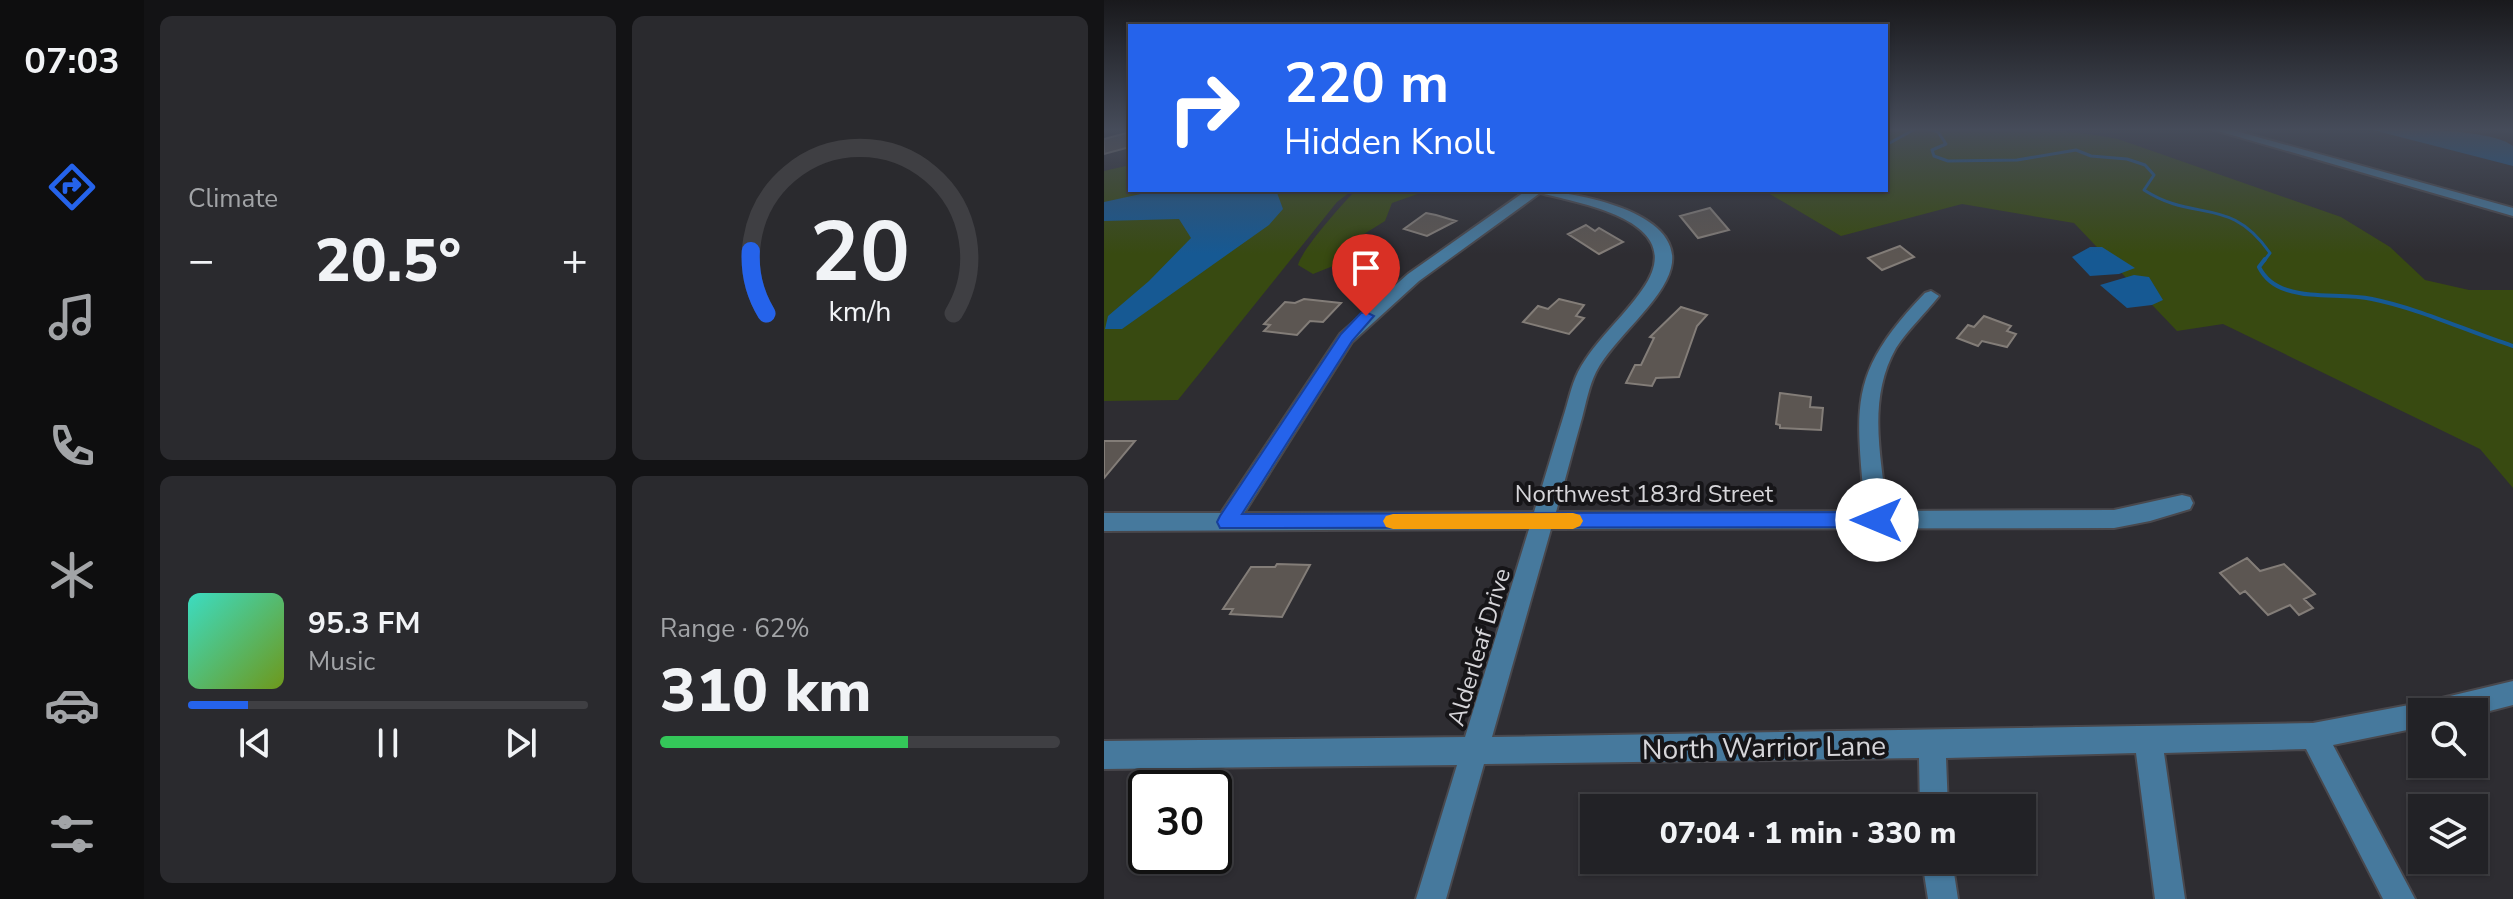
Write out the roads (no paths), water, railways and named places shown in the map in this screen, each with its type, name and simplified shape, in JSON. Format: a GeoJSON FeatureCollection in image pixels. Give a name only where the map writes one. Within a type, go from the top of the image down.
{"type":"FeatureCollection","features":[{"type":"Feature","properties":{"kind":"street"},"geometry":{"type":"LineString","coordinates":[[2367,171],[2513,212]]}},
{"type":"Feature","properties":{"kind":"street"},"geometry":{"type":"LineString","coordinates":[[1227,522],[1346,338],[1366,316],[1394,291],[1533,192]]}},
{"type":"Feature","properties":{"kind":"street","name":"Alderleaf Drive"},"geometry":{"type":"LineString","coordinates":[[1431,899],[1585,376],[1599,349],[1650,292],[1664,265],[1660,240],[1648,226],[1633,216],[1551,192]]}},
{"type":"Feature","properties":{"kind":"street"},"geometry":{"type":"LineString","coordinates":[[1877,520],[1869,421],[1873,380],[1885,351],[1931,296]]}},
{"type":"Feature","properties":{"kind":"street","name":"Northwest 183rd Street"},"geometry":{"type":"LineString","coordinates":[[1104,522],[2114,519],[2150,513],[2182,503]]}},
{"type":"Feature","properties":{"kind":"street"},"geometry":{"type":"LineString","coordinates":[[2488,699],[2513,693]]}},
{"type":"Feature","properties":{"kind":"street","name":"North Warrior Lane"},"geometry":{"type":"LineString","coordinates":[[1104,755],[1475,752],[2313,736],[2408,717]]}},
{"type":"Feature","properties":{"kind":"street"},"geometry":{"type":"LineString","coordinates":[[2313,736],[2400,899]]}},
{"type":"Feature","properties":{"kind":"street"},"geometry":{"type":"LineString","coordinates":[[2148,739],[2170,899]]}},
{"type":"Feature","properties":{"kind":"street"},"geometry":{"type":"LineString","coordinates":[[1932,744],[1934,794]]}},
{"type":"Feature","properties":{"kind":"street"},"geometry":{"type":"LineString","coordinates":[[1939,874],[1943,899]]}},
{"type":"Feature","properties":{"kind":"water"},"geometry":{"type":"Polygon","coordinates":[[[1150,192],[1277,192],[1283,209],[1269,225],[1122,329],[1105,329],[1108,316],[1149,281],[1191,238],[1179,219],[1104,221],[1104,202],[1150,192]]]}},
{"type":"Feature","properties":{"kind":"water"},"geometry":{"type":"Polygon","coordinates":[[[2090,247],[2102,247],[2135,268],[2119,274],[2090,276],[2072,257],[2090,247]]]}},
{"type":"Feature","properties":{"kind":"water"},"geometry":{"type":"Polygon","coordinates":[[[2134,275],[2149,277],[2163,300],[2152,305],[2127,308],[2100,285],[2134,275]]]}},
{"type":"Feature","properties":{"kind":"waterway"},"geometry":{"type":"LineString","coordinates":[[2150,171],[2154,175],[2144,190],[2162,200],[2226,216],[2241,223],[2270,253],[2264,261]]}},
{"type":"Feature","properties":{"kind":"waterway"},"geometry":{"type":"LineString","coordinates":[[2265,259],[2259,267],[2261,271],[2270,282],[2282,288],[2298,293],[2361,297],[2390,303],[2513,346]]}}]}
